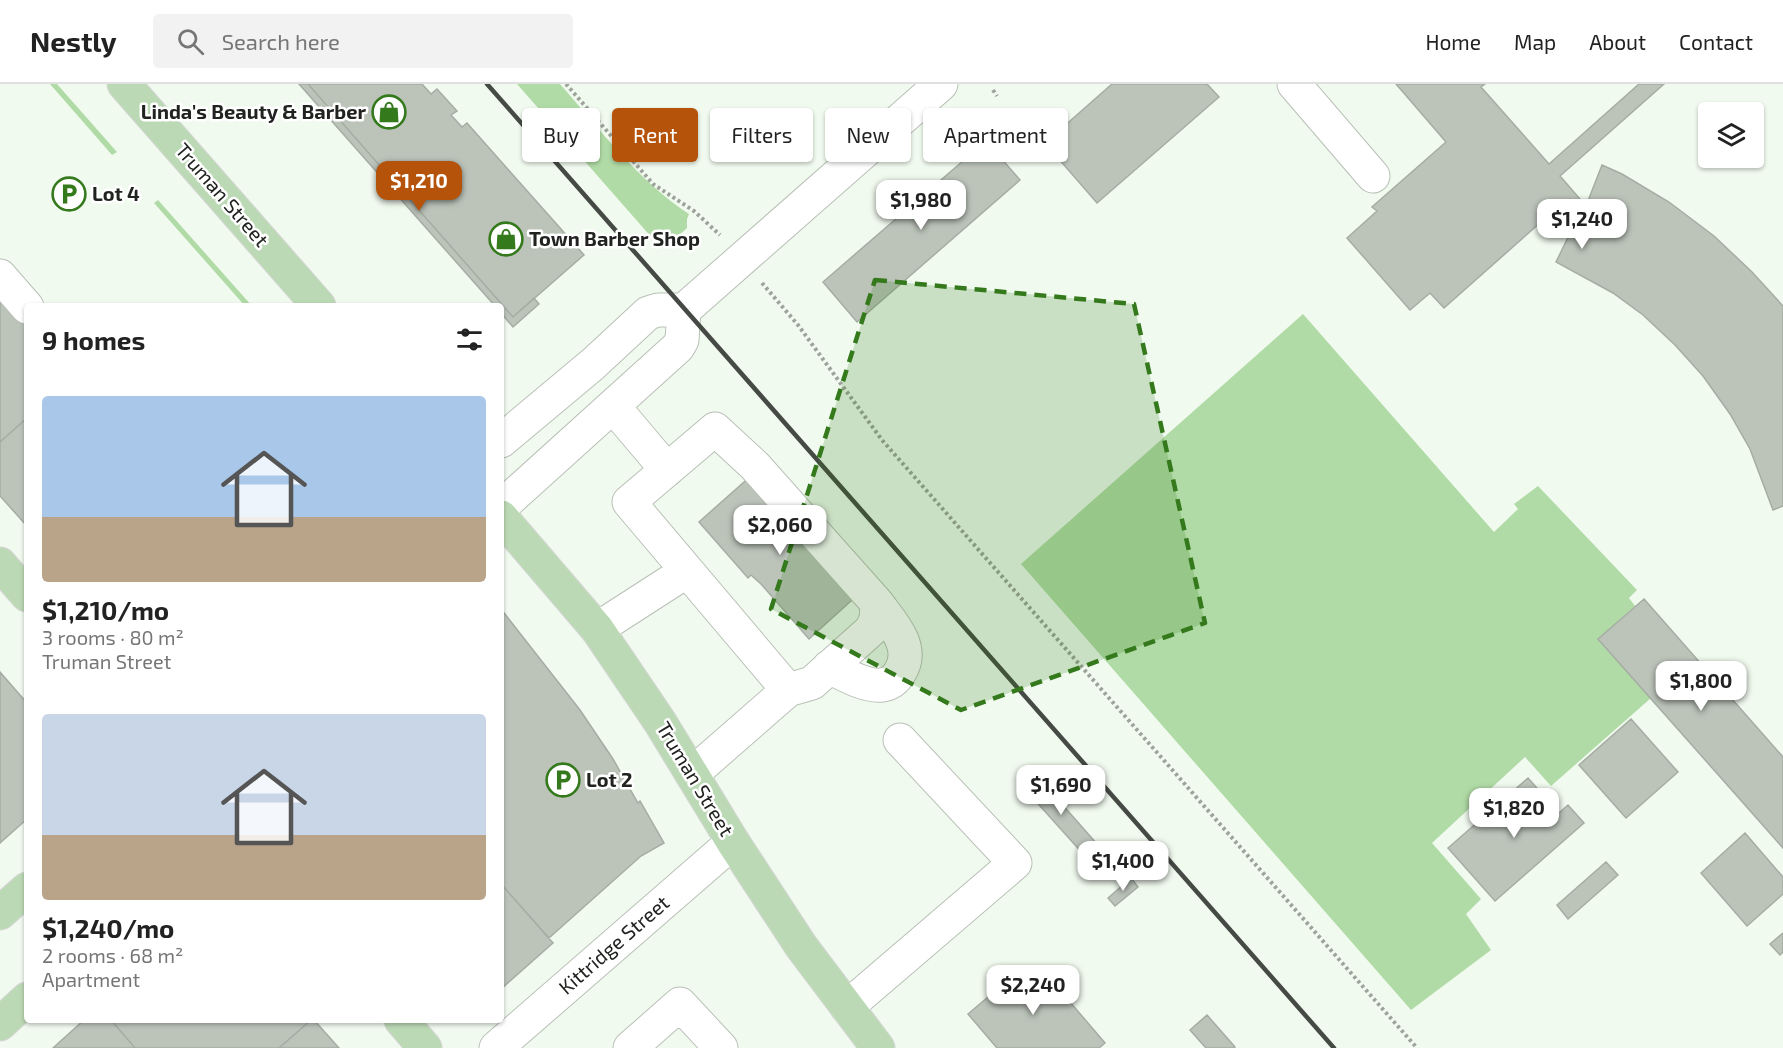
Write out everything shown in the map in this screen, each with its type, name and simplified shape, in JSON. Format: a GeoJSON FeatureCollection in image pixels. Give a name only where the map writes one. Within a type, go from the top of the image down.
{"type":"FeatureCollection","features":[{"type":"Feature","properties":{"kind":"main road","name":"Truman Street"},"geometry":{"type":"LineString","coordinates":[[124,84],[316,303]]}},
{"type":"Feature","properties":{"kind":"main road","name":"Truman Street"},"geometry":{"type":"LineString","coordinates":[[504,520],[597,629],[660,722],[733,842],[801,946],[878,1048]]}},
{"type":"Feature","properties":{"kind":"main road"},"geometry":{"type":"LineString","coordinates":[[0,564],[24,592]]}},
{"type":"Feature","properties":{"kind":"main road"},"geometry":{"type":"LineString","coordinates":[[0,914],[24,892]]}},
{"type":"Feature","properties":{"kind":"main road"},"geometry":{"type":"LineString","coordinates":[[0,1024],[24,1002]]}},
{"type":"Feature","properties":{"kind":"main road"},"geometry":{"type":"LineString","coordinates":[[404,1023],[425,1048]]}},
{"type":"Feature","properties":{"kind":"street"},"geometry":{"type":"LineString","coordinates":[[1294,84],[1373,176]]}},
{"type":"Feature","properties":{"kind":"street"},"geometry":{"type":"LineString","coordinates":[[504,438],[593,364],[648,313],[658,310],[684,310],[931,87]]}},
{"type":"Feature","properties":{"kind":"street"},"geometry":{"type":"LineString","coordinates":[[0,276],[24,304]]}},
{"type":"Feature","properties":{"kind":"street"},"geometry":{"type":"LineString","coordinates":[[504,504],[678,346],[682,340],[684,310]]}},
{"type":"Feature","properties":{"kind":"street"},"geometry":{"type":"LineString","coordinates":[[613,406],[667,470]]}},
{"type":"Feature","properties":{"kind":"street"},"geometry":{"type":"LineString","coordinates":[[788,690],[629,502],[715,429],[755,466],[877,603],[902,639],[906,656],[902,671],[894,681],[881,685],[866,683],[830,667]]}},
{"type":"Feature","properties":{"kind":"street"},"geometry":{"type":"LineString","coordinates":[[597,629],[687,571]]}},
{"type":"Feature","properties":{"kind":"street"},"geometry":{"type":"LineString","coordinates":[[692,774],[788,690],[812,683],[871,630],[876,620],[877,603]]}},
{"type":"Feature","properties":{"kind":"street"},"geometry":{"type":"LineString","coordinates":[[847,1006],[1015,863],[900,740]]}},
{"type":"Feature","properties":{"kind":"street","name":"Kittridge Street"},"geometry":{"type":"LineString","coordinates":[[496,1048],[733,842]]}},
{"type":"Feature","properties":{"kind":"street"},"geometry":{"type":"LineString","coordinates":[[630,1048],[680,1004],[721,1048]]}},
{"type":"Feature","properties":{"kind":"path"},"geometry":{"type":"LineString","coordinates":[[566,84],[653,184],[708,223]]}},
{"type":"Feature","properties":{"kind":"path"},"geometry":{"type":"LineString","coordinates":[[993,90],[997,96]]}},
{"type":"Feature","properties":{"kind":"path"},"geometry":{"type":"LineString","coordinates":[[771,294],[798,325],[882,440],[1417,1048]]}},
{"type":"Feature","properties":{"kind":"highlighted area"},"geometry":{"type":"Polygon","coordinates":[[[875,280],[1134,304],[1205,623],[961,710],[771,609],[875,280]]]}},
{"type":"Feature","properties":{"kind":"green space"},"geometry":{"type":"Polygon","coordinates":[[[50,84],[57,84],[117,152],[112,155],[50,84]]]}},
{"type":"Feature","properties":{"kind":"green space"},"geometry":{"type":"Polygon","coordinates":[[[517,84],[560,84],[581,108],[538,108],[517,84]]]}},
{"type":"Feature","properties":{"kind":"green space"},"geometry":{"type":"Polygon","coordinates":[[[600,130],[612,144],[612,162],[629,162],[670,201],[689,214],[687,228],[675,239],[667,237],[660,247],[585,162],[600,162],[600,130]]]}},
{"type":"Feature","properties":{"kind":"green space"},"geometry":{"type":"Polygon","coordinates":[[[158,200],[249,303],[242,303],[154,203],[158,200]]]}},
{"type":"Feature","properties":{"kind":"green space"},"geometry":{"type":"Polygon","coordinates":[[[1303,314],[1494,532],[1518,509],[1514,504],[1538,486],[1637,590],[1629,598],[1635,606],[1598,639],[1651,698],[1551,786],[1525,757],[1432,843],[1481,899],[1466,914],[1491,950],[1411,1010],[1021,564],[1303,314]]]}},
{"type":"Feature","properties":{"kind":"building"},"geometry":{"type":"Polygon","coordinates":[[[299,84],[308,84],[501,303],[492,303],[299,84]]]}},
{"type":"Feature","properties":{"kind":"building"},"geometry":{"type":"Polygon","coordinates":[[[308,84],[422,84],[431,94],[437,89],[457,111],[451,115],[462,127],[467,123],[584,255],[513,317],[504,307],[504,303],[501,303],[308,84]]]}},
{"type":"Feature","properties":{"kind":"building"},"geometry":{"type":"Polygon","coordinates":[[[1112,84],[1207,84],[1219,97],[1097,203],[1061,162],[1068,162],[1068,123],[1112,84]]]}},
{"type":"Feature","properties":{"kind":"building"},"geometry":{"type":"Polygon","coordinates":[[[1396,84],[1485,84],[1481,87],[1549,164],[1639,84],[1664,84],[1560,176],[1586,206],[1602,165],[1622,174],[1669,202],[1714,236],[1783,306],[1783,506],[1773,510],[1750,449],[1730,414],[1703,376],[1675,345],[1643,315],[1613,293],[1556,262],[1574,225],[1558,207],[1444,308],[1430,293],[1410,310],[1347,238],[1377,211],[1372,207],[1446,142],[1396,84]]]}},
{"type":"Feature","properties":{"kind":"building"},"geometry":{"type":"Polygon","coordinates":[[[962,162],[1004,162],[1020,180],[857,322],[823,282],[962,162]]]}},
{"type":"Feature","properties":{"kind":"building"},"geometry":{"type":"Polygon","coordinates":[[[0,294],[24,321],[24,421],[0,442],[0,294]]]}},
{"type":"Feature","properties":{"kind":"building"},"geometry":{"type":"Polygon","coordinates":[[[534,298],[539,304],[513,327],[504,316],[504,307],[513,317],[534,298]]]}},
{"type":"Feature","properties":{"kind":"building"},"geometry":{"type":"Polygon","coordinates":[[[24,421],[24,523],[0,496],[0,442],[24,421]]]}},
{"type":"Feature","properties":{"kind":"building"},"geometry":{"type":"Polygon","coordinates":[[[753,474],[862,591],[809,639],[761,584],[751,575],[748,578],[699,522],[753,474]]]}},
{"type":"Feature","properties":{"kind":"building"},"geometry":{"type":"Polygon","coordinates":[[[1644,599],[1783,757],[1783,848],[1598,639],[1644,599]]]}},
{"type":"Feature","properties":{"kind":"building","name":"Lot 2"},"geometry":{"type":"Polygon","coordinates":[[[504,613],[580,710],[613,759],[638,803],[640,801],[664,843],[641,856],[549,938],[504,887],[504,613]]]}},
{"type":"Feature","properties":{"kind":"building"},"geometry":{"type":"Polygon","coordinates":[[[0,672],[24,700],[24,822],[0,843],[0,672]]]}},
{"type":"Feature","properties":{"kind":"building"},"geometry":{"type":"Polygon","coordinates":[[[1631,719],[1678,772],[1626,818],[1579,765],[1631,719]]]}},
{"type":"Feature","properties":{"kind":"building"},"geometry":{"type":"Polygon","coordinates":[[[1038,777],[1097,844],[1084,855],[1024,788],[1038,777]]]}},
{"type":"Feature","properties":{"kind":"building"},"geometry":{"type":"Polygon","coordinates":[[[1528,778],[1559,813],[1568,805],[1584,823],[1495,901],[1448,848],[1528,778]]]}},
{"type":"Feature","properties":{"kind":"building"},"geometry":{"type":"Polygon","coordinates":[[[1745,833],[1783,877],[1783,894],[1747,926],[1701,873],[1745,833]]]}},
{"type":"Feature","properties":{"kind":"building"},"geometry":{"type":"Polygon","coordinates":[[[1606,862],[1618,875],[1568,919],[1557,905],[1606,862]]]}},
{"type":"Feature","properties":{"kind":"building"},"geometry":{"type":"Polygon","coordinates":[[[1131,878],[1138,887],[1115,906],[1108,898],[1131,878]]]}},
{"type":"Feature","properties":{"kind":"building"},"geometry":{"type":"Polygon","coordinates":[[[504,887],[553,943],[504,986],[504,887]]]}},
{"type":"Feature","properties":{"kind":"building"},"geometry":{"type":"Polygon","coordinates":[[[1783,933],[1783,952],[1780,955],[1770,944],[1783,933]]]}},
{"type":"Feature","properties":{"kind":"building"},"geometry":{"type":"Polygon","coordinates":[[[1022,968],[1031,978],[1041,968],[1105,1043],[1099,1048],[997,1048],[968,1014],[1022,968]]]}},
{"type":"Feature","properties":{"kind":"building"},"geometry":{"type":"Polygon","coordinates":[[[1207,1015],[1234,1048],[1206,1048],[1190,1030],[1207,1015]]]}},
{"type":"Feature","properties":{"kind":"building"},"geometry":{"type":"Polygon","coordinates":[[[81,1023],[114,1023],[135,1048],[53,1048],[81,1023]]]}},
{"type":"Feature","properties":{"kind":"building"},"geometry":{"type":"Polygon","coordinates":[[[114,1023],[308,1023],[279,1048],[135,1048],[114,1023]]]}},
{"type":"Feature","properties":{"kind":"building"},"geometry":{"type":"Polygon","coordinates":[[[308,1023],[317,1023],[339,1048],[279,1048],[308,1023]]]}},
{"type":"Feature","properties":{"kind":"railway"},"geometry":{"type":"LineString","coordinates":[[487,84],[1334,1048]]}},
{"type":"Feature","properties":{"kind":"place","name":"Linda's Beauty & Barber"},"geometry":{"type":"Point","coordinates":[389,112]}},
{"type":"Feature","properties":{"kind":"place","name":"Lot 4"},"geometry":{"type":"Point","coordinates":[69,194]}},
{"type":"Feature","properties":{"kind":"place","name":"Town Barber Shop"},"geometry":{"type":"Point","coordinates":[506,239]}},
{"type":"Feature","properties":{"kind":"place","name":"Lot 2"},"geometry":{"type":"Point","coordinates":[563,780]}}]}
